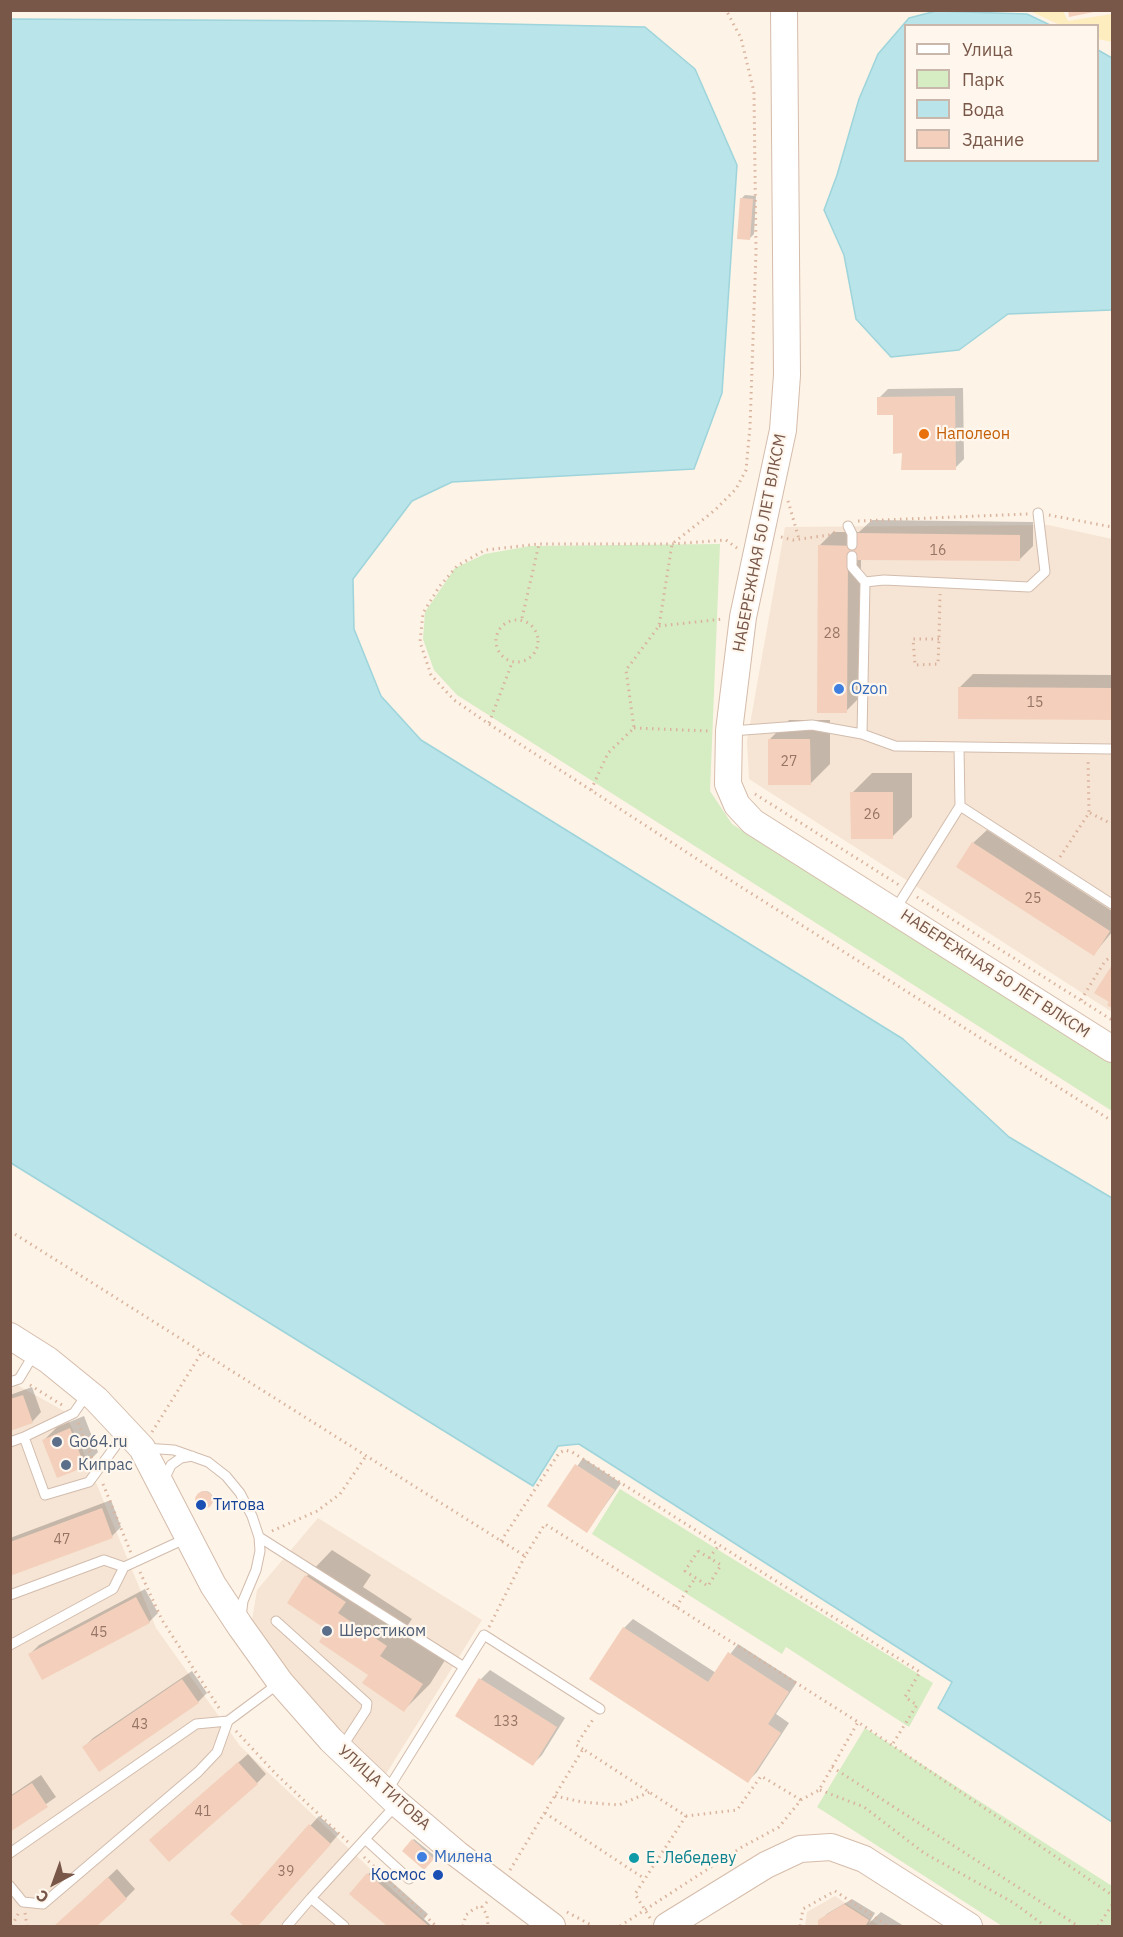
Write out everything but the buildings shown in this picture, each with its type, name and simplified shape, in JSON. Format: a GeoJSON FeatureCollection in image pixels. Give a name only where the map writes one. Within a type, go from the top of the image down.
{"type":"FeatureCollection","features":[{"type":"Feature","properties":{"kind":"street","name":"НАБЕРЕЖНАЯ 50 ЛЕТ ВЛКСМ"},"geometry":{"type":"LineString","coordinates":[[784,10],[787,375],[783,430],[743,617],[729,731],[728,784],[737,806],[753,822],[1113,1049]]}},
{"type":"Feature","properties":{"kind":"street","name":"УЛИЦА ТИТОВА"},"geometry":{"type":"LineString","coordinates":[[10,1336],[36,1352],[81,1402],[134,1440],[163,1488],[213,1585],[240,1626],[280,1682],[340,1749],[392,1798],[546,1925]]}},
{"type":"Feature","properties":{"kind":"street"},"geometry":{"type":"LineString","coordinates":[[667,1926],[766,1864],[800,1849],[831,1847],[864,1859],[969,1926]]}},
{"type":"Feature","properties":{"kind":"lane"},"geometry":{"type":"LineString","coordinates":[[865,582],[884,580],[1029,587],[1045,572],[1038,513]]}},
{"type":"Feature","properties":{"kind":"lane"},"geometry":{"type":"LineString","coordinates":[[849,526],[852,545]]}},
{"type":"Feature","properties":{"kind":"lane"},"geometry":{"type":"LineString","coordinates":[[852,556],[852,567],[865,582],[862,734]]}},
{"type":"Feature","properties":{"kind":"lane"},"geometry":{"type":"LineString","coordinates":[[729,731],[741,728],[812,725],[862,734],[895,746],[1113,749]]}},
{"type":"Feature","properties":{"kind":"lane"},"geometry":{"type":"LineString","coordinates":[[895,910],[960,806],[959,747]]}},
{"type":"Feature","properties":{"kind":"lane"},"geometry":{"type":"LineString","coordinates":[[960,806],[1113,904]]}},
{"type":"Feature","properties":{"kind":"lane"},"geometry":{"type":"LineString","coordinates":[[15,1380],[36,1352]]}},
{"type":"Feature","properties":{"kind":"lane"},"geometry":{"type":"LineString","coordinates":[[10,1442],[24,1437],[81,1402]]}},
{"type":"Feature","properties":{"kind":"lane"},"geometry":{"type":"LineString","coordinates":[[24,1437],[45,1495],[89,1482],[97,1470],[134,1440],[194,1456],[208,1462],[225,1476],[240,1493],[252,1516],[259,1537],[256,1570],[243,1601],[240,1626]]}},
{"type":"Feature","properties":{"kind":"lane"},"geometry":{"type":"LineString","coordinates":[[163,1488],[165,1474],[171,1465],[181,1458],[194,1456]]}},
{"type":"Feature","properties":{"kind":"lane"},"geometry":{"type":"LineString","coordinates":[[259,1537],[464,1667]]}},
{"type":"Feature","properties":{"kind":"lane"},"geometry":{"type":"LineString","coordinates":[[10,1645],[113,1589],[124,1567],[189,1538]]}},
{"type":"Feature","properties":{"kind":"lane"},"geometry":{"type":"LineString","coordinates":[[10,1594],[104,1560],[124,1567]]}},
{"type":"Feature","properties":{"kind":"lane"},"geometry":{"type":"LineString","coordinates":[[276,1621],[367,1703],[366,1710],[340,1749]]}},
{"type":"Feature","properties":{"kind":"lane"},"geometry":{"type":"LineString","coordinates":[[287,1926],[366,1839],[392,1798],[484,1635],[600,1709]]}},
{"type":"Feature","properties":{"kind":"lane"},"geometry":{"type":"LineString","coordinates":[[10,1853],[196,1724],[228,1721],[280,1682]]}},
{"type":"Feature","properties":{"kind":"lane"},"geometry":{"type":"LineString","coordinates":[[10,1886],[23,1902],[43,1904],[198,1772],[217,1752],[228,1721]]}},
{"type":"Feature","properties":{"kind":"lane"},"geometry":{"type":"LineString","coordinates":[[366,1839],[409,1879]]}},
{"type":"Feature","properties":{"kind":"lane"},"geometry":{"type":"LineString","coordinates":[[311,1898],[344,1926]]}},
{"type":"Feature","properties":{"kind":"path"},"geometry":{"type":"LineString","coordinates":[[634,728],[626,670],[659,626],[672,544],[715,510],[736,489],[746,470],[750,428],[757,189],[754,92],[741,38],[726,10]]}},
{"type":"Feature","properties":{"kind":"path"},"geometry":{"type":"LineString","coordinates":[[761,533],[793,540],[829,535],[858,522],[1038,513],[1113,527]]}},
{"type":"Feature","properties":{"kind":"path"},"geometry":{"type":"LineString","coordinates":[[755,560],[726,540],[672,544],[540,544],[484,550],[457,566],[439,587],[423,613],[420,642],[431,675],[454,699],[489,724],[1113,1121]]}},
{"type":"Feature","properties":{"kind":"path"},"geometry":{"type":"LineString","coordinates":[[522,618],[540,544]]}},
{"type":"Feature","properties":{"kind":"path"},"geometry":{"type":"LineString","coordinates":[[939,639],[913,639],[915,665],[938,664],[939,639],[941,583]]}},
{"type":"Feature","properties":{"kind":"path"},"geometry":{"type":"LineString","coordinates":[[659,626],[743,617]]}},
{"type":"Feature","properties":{"kind":"path"},"geometry":{"type":"LineString","coordinates":[[512,663],[498,650],[496,635],[505,622],[522,618]]}},
{"type":"Feature","properties":{"kind":"path"},"geometry":{"type":"LineString","coordinates":[[512,663],[531,659],[539,646],[537,630],[522,618]]}},
{"type":"Feature","properties":{"kind":"path"},"geometry":{"type":"LineString","coordinates":[[489,724],[512,663]]}},
{"type":"Feature","properties":{"kind":"path"},"geometry":{"type":"LineString","coordinates":[[591,790],[608,753],[634,728],[729,731]]}},
{"type":"Feature","properties":{"kind":"path"},"geometry":{"type":"LineString","coordinates":[[1055,866],[1089,813],[1088,748]]}},
{"type":"Feature","properties":{"kind":"path"},"geometry":{"type":"LineString","coordinates":[[1089,813],[1113,824]]}},
{"type":"Feature","properties":{"kind":"path"},"geometry":{"type":"LineString","coordinates":[[1081,1000],[1105,961],[1113,956]]}},
{"type":"Feature","properties":{"kind":"path"},"geometry":{"type":"LineString","coordinates":[[10,1231],[525,1556]]}},
{"type":"Feature","properties":{"kind":"path"},"geometry":{"type":"LineString","coordinates":[[134,1440],[202,1352]]}},
{"type":"Feature","properties":{"kind":"path"},"geometry":{"type":"LineString","coordinates":[[15,1380],[81,1402],[97,1470],[135,1562],[162,1620],[228,1721],[275,1773],[436,1926]]}},
{"type":"Feature","properties":{"kind":"path"},"geometry":{"type":"LineString","coordinates":[[501,1541],[558,1453],[565,1450],[572,1452],[920,1672],[905,1697],[916,1705],[892,1745]]}},
{"type":"Feature","properties":{"kind":"path"},"geometry":{"type":"LineString","coordinates":[[259,1537],[317,1511],[340,1494],[366,1456]]}},
{"type":"Feature","properties":{"kind":"path"},"geometry":{"type":"LineString","coordinates":[[484,1635],[525,1556],[545,1524],[858,1722],[1113,1895]]}},
{"type":"Feature","properties":{"kind":"path"},"geometry":{"type":"LineString","coordinates":[[709,1557],[719,1545]]}},
{"type":"Feature","properties":{"kind":"path"},"geometry":{"type":"LineString","coordinates":[[698,1551],[721,1565],[708,1586],[696,1577],[685,1571],[698,1551]]}},
{"type":"Feature","properties":{"kind":"path"},"geometry":{"type":"LineString","coordinates":[[676,1607],[696,1577]]}},
{"type":"Feature","properties":{"kind":"path"},"geometry":{"type":"LineString","coordinates":[[600,1709],[576,1745],[686,1816],[737,1810],[762,1776],[801,1800]]}},
{"type":"Feature","properties":{"kind":"path"},"geometry":{"type":"LineString","coordinates":[[620,1926],[742,1847],[779,1827],[801,1800],[819,1790],[858,1722]]}},
{"type":"Feature","properties":{"kind":"path"},"geometry":{"type":"LineString","coordinates":[[508,1874],[583,1749]]}},
{"type":"Feature","properties":{"kind":"path"},"geometry":{"type":"LineString","coordinates":[[832,1767],[1078,1926]]}},
{"type":"Feature","properties":{"kind":"path"},"geometry":{"type":"LineString","coordinates":[[819,1790],[864,1808],[924,1853],[1014,1903],[1045,1926]]}},
{"type":"Feature","properties":{"kind":"path"},"geometry":{"type":"LineString","coordinates":[[555,1796],[582,1802],[619,1805],[650,1792]]}},
{"type":"Feature","properties":{"kind":"path"},"geometry":{"type":"LineString","coordinates":[[545,1813],[645,1879]]}},
{"type":"Feature","properties":{"kind":"path"},"geometry":{"type":"LineString","coordinates":[[655,1926],[635,1894],[686,1816]]}},
{"type":"Feature","properties":{"kind":"path"},"geometry":{"type":"LineString","coordinates":[[800,1926],[803,1909],[835,1891],[888,1926]]}},
{"type":"Feature","properties":{"kind":"path"},"geometry":{"type":"LineString","coordinates":[[1098,1926],[1113,1905]]}},
{"type":"Feature","properties":{"kind":"path"},"geometry":{"type":"LineString","coordinates":[[463,1926],[466,1915],[475,1908],[482,1907]]}},
{"type":"Feature","properties":{"kind":"shaded area"},"geometry":{"type":"Polygon","coordinates":[[[1048,525],[1112,539],[1112,1012],[749,779],[747,741],[785,527],[1048,525]]]}},
{"type":"Feature","properties":{"kind":"shaded area"},"geometry":{"type":"Polygon","coordinates":[[[10,1381],[64,1411],[83,1451],[156,1628],[240,1746],[431,1926],[11,1926],[10,1381]]]}},
{"type":"Feature","properties":{"kind":"shaded area"},"geometry":{"type":"Polygon","coordinates":[[[318,1518],[482,1620],[386,1774],[313,1703],[251,1626],[257,1590],[318,1518]]]}},
{"type":"Feature","properties":{"kind":"shaded area"},"geometry":{"type":"Polygon","coordinates":[[[835,1896],[880,1926],[805,1926],[807,1912],[835,1896]]]}},
{"type":"Feature","properties":{"kind":"green space"},"geometry":{"type":"Polygon","coordinates":[[[720,544],[710,791],[732,824],[1112,1063],[1112,1111],[457,695],[434,670],[423,639],[425,612],[455,568],[485,554],[530,546],[720,544]]]}},
{"type":"Feature","properties":{"kind":"green space"},"geometry":{"type":"Polygon","coordinates":[[[620,1489],[933,1683],[909,1727],[786,1647],[782,1654],[592,1534],[620,1489]]]}},
{"type":"Feature","properties":{"kind":"green space"},"geometry":{"type":"Polygon","coordinates":[[[865,1728],[1112,1886],[1112,1926],[1002,1926],[817,1807],[865,1728]]]}},
{"type":"Feature","properties":{"kind":"sand"},"geometry":{"type":"Polygon","coordinates":[[[1030,11],[1063,11],[1068,21],[1112,14],[1112,42],[1099,39],[1099,24],[1058,24],[1030,11]]]}},
{"type":"Feature","properties":{"kind":"water"},"geometry":{"type":"Polygon","coordinates":[[[936,11],[1027,14],[1048,24],[904,24],[904,162],[1099,162],[1099,51],[1112,58],[1112,310],[1008,314],[959,350],[891,357],[856,319],[844,255],[824,210],[837,175],[859,99],[878,54],[909,18],[936,11]]]}},
{"type":"Feature","properties":{"kind":"water"},"geometry":{"type":"Polygon","coordinates":[[[10,19],[368,21],[645,27],[695,69],[737,165],[722,393],[694,469],[452,482],[412,501],[353,579],[354,629],[381,696],[421,740],[903,1039],[1009,1137],[1112,1198],[1112,1822],[938,1708],[952,1682],[579,1444],[558,1446],[533,1486],[11,1163],[10,19]]]}},
{"type":"Feature","properties":{"kind":"place","name":"Наполеон"},"geometry":{"type":"Point","coordinates":[924,434]}},
{"type":"Feature","properties":{"kind":"place","name":"Ozon"},"geometry":{"type":"Point","coordinates":[839,689]}},
{"type":"Feature","properties":{"kind":"place","name":"Go64.ru"},"geometry":{"type":"Point","coordinates":[57,1442]}},
{"type":"Feature","properties":{"kind":"place","name":"Кипрас"},"geometry":{"type":"Point","coordinates":[66,1465]}},
{"type":"Feature","properties":{"kind":"place","name":"Титова"},"geometry":{"type":"Point","coordinates":[201,1505]}},
{"type":"Feature","properties":{"kind":"place","name":"Шерстиком"},"geometry":{"type":"Point","coordinates":[327,1631]}},
{"type":"Feature","properties":{"kind":"place","name":"Милена"},"geometry":{"type":"Point","coordinates":[422,1857]}},
{"type":"Feature","properties":{"kind":"place","name":"Е. Лебедеву"},"geometry":{"type":"Point","coordinates":[634,1858]}},
{"type":"Feature","properties":{"kind":"place","name":"Космос"},"geometry":{"type":"Point","coordinates":[438,1875]}}]}
